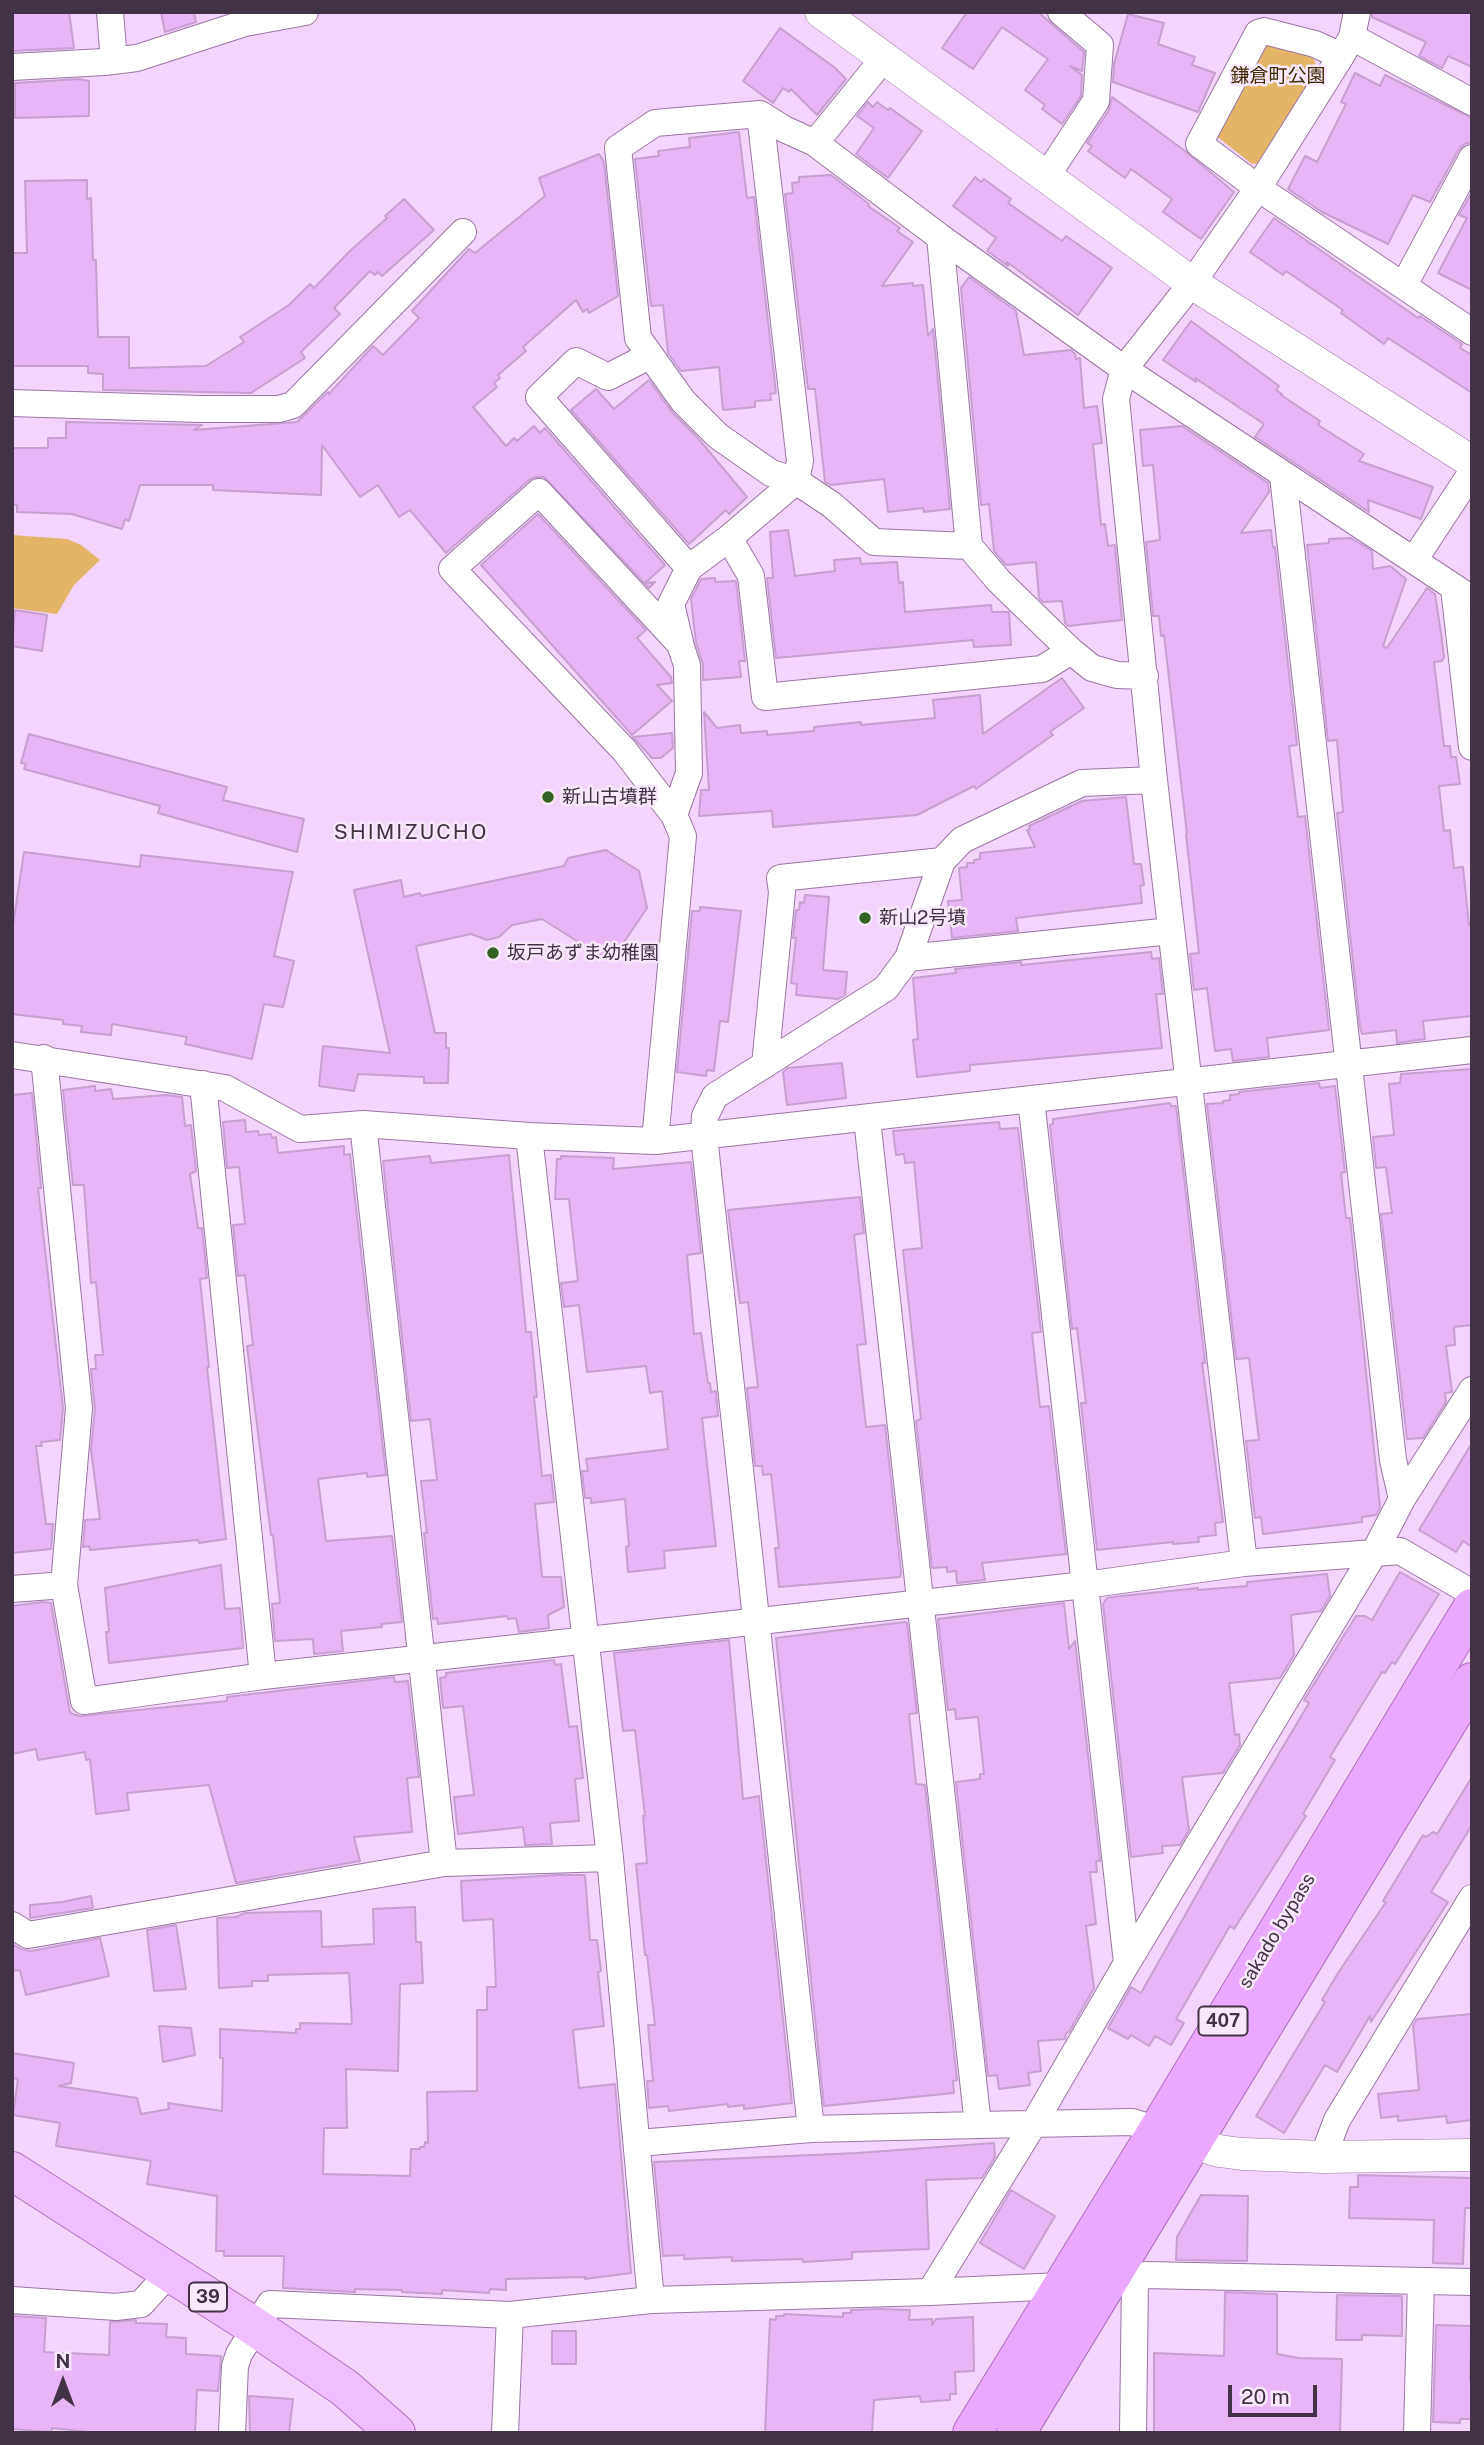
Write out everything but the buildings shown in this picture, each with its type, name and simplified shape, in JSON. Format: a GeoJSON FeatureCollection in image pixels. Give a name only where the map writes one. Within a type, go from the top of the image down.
{"type":"FeatureCollection","features":[{"type":"Feature","properties":{"kind":"highway","name":"sakado bypass"},"geometry":{"type":"LineString","coordinates":[[972,2433],[1472,1608]]}},
{"type":"Feature","properties":{"kind":"highway","name":"sakado bypass"},"geometry":{"type":"LineString","coordinates":[[1016,2433],[1126,2272],[1193,2144],[1472,1682]]}},
{"type":"Feature","properties":{"kind":"main road","name":"39"},"geometry":{"type":"LineString","coordinates":[[12,2171],[345,2388],[396,2433]]}},
{"type":"Feature","properties":{"kind":"street"},"geometry":{"type":"LineString","coordinates":[[110,12],[114,61]]}},
{"type":"Feature","properties":{"kind":"street"},"geometry":{"type":"LineString","coordinates":[[12,67],[137,58],[245,23],[305,12]]}},
{"type":"Feature","properties":{"kind":"street"},"geometry":{"type":"LineString","coordinates":[[821,12],[1192,283],[1472,461]]}},
{"type":"Feature","properties":{"kind":"street"},"geometry":{"type":"LineString","coordinates":[[1046,177],[1096,101],[1100,45],[1061,12]]}},
{"type":"Feature","properties":{"kind":"street"},"geometry":{"type":"LineString","coordinates":[[1472,102],[1350,35],[1315,44],[1264,31],[1258,33],[1199,144],[1258,188],[1472,332]]}},
{"type":"Feature","properties":{"kind":"street"},"geometry":{"type":"LineString","coordinates":[[1244,1563],[1154,780],[1116,399],[1124,369],[1192,283],[1258,188],[1350,35]]}},
{"type":"Feature","properties":{"kind":"street"},"geometry":{"type":"LineString","coordinates":[[815,143],[884,58]]}},
{"type":"Feature","properties":{"kind":"street"},"geometry":{"type":"LineString","coordinates":[[674,815],[689,773],[687,665],[671,604],[689,568],[796,481],[800,461],[760,114]]}},
{"type":"Feature","properties":{"kind":"street"},"geometry":{"type":"LineString","coordinates":[[969,546],[874,542],[832,505],[796,481],[771,472],[718,436],[683,401],[638,338],[618,148],[655,124],[760,114],[784,130],[815,143],[1124,369],[1283,477],[1415,560],[1463,594],[1472,747]]}},
{"type":"Feature","properties":{"kind":"street"},"geometry":{"type":"LineString","coordinates":[[1404,285],[1472,158]]}},
{"type":"Feature","properties":{"kind":"street"},"geometry":{"type":"LineString","coordinates":[[12,403],[200,409],[279,409],[293,405],[463,232]]}},
{"type":"Feature","properties":{"kind":"street"},"geometry":{"type":"LineString","coordinates":[[940,237],[969,546],[999,581],[1092,668],[1117,675],[1145,676]]}},
{"type":"Feature","properties":{"kind":"street"},"geometry":{"type":"LineString","coordinates":[[649,356],[608,377],[576,361],[539,397],[689,568]]}},
{"type":"Feature","properties":{"kind":"street"},"geometry":{"type":"LineString","coordinates":[[1415,560],[1472,472]]}},
{"type":"Feature","properties":{"kind":"street"},"geometry":{"type":"LineString","coordinates":[[1283,477],[1393,1460],[1402,1499]]}},
{"type":"Feature","properties":{"kind":"street"},"geometry":{"type":"LineString","coordinates":[[655,1141],[682,836],[674,815],[624,750],[452,569],[539,492],[681,644]]}},
{"type":"Feature","properties":{"kind":"street"},"geometry":{"type":"LineString","coordinates":[[729,538],[751,576],[765,697],[1042,669],[1071,651]]}},
{"type":"Feature","properties":{"kind":"street"},"geometry":{"type":"LineString","coordinates":[[811,2129],[704,1136],[705,1116],[715,1096],[887,988],[908,958],[942,861],[962,840],[1082,783],[1154,780]]}},
{"type":"Feature","properties":{"kind":"street"},"geometry":{"type":"LineString","coordinates":[[765,1065],[782,892],[780,878],[942,861]]}},
{"type":"Feature","properties":{"kind":"street"},"geometry":{"type":"LineString","coordinates":[[908,958],[1171,931]]}},
{"type":"Feature","properties":{"kind":"street"},"geometry":{"type":"LineString","coordinates":[[12,1055],[225,1088],[300,1129],[363,1124],[529,1136],[655,1141],[1472,1050]]}},
{"type":"Feature","properties":{"kind":"street"},"geometry":{"type":"LineString","coordinates":[[44,1058],[79,1408],[64,1585],[84,1701],[262,1676],[1085,1585],[1244,1563],[1400,1551],[1472,1593]]}},
{"type":"Feature","properties":{"kind":"street"},"geometry":{"type":"LineString","coordinates":[[203,1084],[262,1676]]}},
{"type":"Feature","properties":{"kind":"street"},"geometry":{"type":"LineString","coordinates":[[1031,1099],[1127,1963]]}},
{"type":"Feature","properties":{"kind":"street"},"geometry":{"type":"LineString","coordinates":[[867,1119],[978,2125]]}},
{"type":"Feature","properties":{"kind":"street"},"geometry":{"type":"LineString","coordinates":[[363,1124],[444,1863]]}},
{"type":"Feature","properties":{"kind":"street"},"geometry":{"type":"LineString","coordinates":[[529,1136],[610,1858],[652,2300]]}},
{"type":"Feature","properties":{"kind":"street"},"geometry":{"type":"LineString","coordinates":[[930,2292],[1033,2125],[1127,1963],[1374,1553],[1402,1499],[1472,1390]]}},
{"type":"Feature","properties":{"kind":"street"},"geometry":{"type":"LineString","coordinates":[[12,1589],[64,1585]]}},
{"type":"Feature","properties":{"kind":"street"},"geometry":{"type":"LineString","coordinates":[[12,1925],[27,1935],[444,1863],[610,1858]]}},
{"type":"Feature","properties":{"kind":"street"},"geometry":{"type":"LineString","coordinates":[[1323,2157],[1337,2120],[1472,1898]]}},
{"type":"Feature","properties":{"kind":"street"},"geometry":{"type":"LineString","coordinates":[[638,2143],[811,2129],[1132,2122],[1193,2144],[1242,2154],[1323,2157],[1472,2155]]}},
{"type":"Feature","properties":{"kind":"street"},"geometry":{"type":"LineString","coordinates":[[12,2300],[116,2307],[141,2304],[170,2272]]}},
{"type":"Feature","properties":{"kind":"street"},"geometry":{"type":"LineString","coordinates":[[1133,2433],[1126,2272],[1145,2275],[1472,2282]]}},
{"type":"Feature","properties":{"kind":"street"},"geometry":{"type":"LineString","coordinates":[[1418,2433],[1421,2281]]}},
{"type":"Feature","properties":{"kind":"street"},"geometry":{"type":"LineString","coordinates":[[232,2433],[235,2366],[270,2305],[510,2315],[652,2300],[1061,2286]]}},
{"type":"Feature","properties":{"kind":"street"},"geometry":{"type":"LineString","coordinates":[[505,2433],[510,2315]]}},
{"type":"Feature","properties":{"kind":"green space","name":"鎌倉町公園"},"geometry":{"type":"Polygon","coordinates":[[[1273,42],[1312,54],[1317,68],[1258,163],[1252,164],[1215,135],[1260,47],[1273,42]]]}},
{"type":"Feature","properties":{"kind":"green space"},"geometry":{"type":"Polygon","coordinates":[[[12,535],[67,539],[81,545],[100,560],[74,585],[57,614],[12,608],[12,535]]]}},
{"type":"Feature","properties":{"kind":"place","name":"新山古墳群"},"geometry":{"type":"Point","coordinates":[548,797]}},
{"type":"Feature","properties":{"kind":"place","name":"新山2号墳"},"geometry":{"type":"Point","coordinates":[865,918]}},
{"type":"Feature","properties":{"kind":"place","name":"坂戸あずま幼稚園"},"geometry":{"type":"Point","coordinates":[493,953]}},
{"type":"Feature","properties":{"kind":"district","name":"SHIMIZUCHO"},"geometry":{"type":"Point","coordinates":[411,833]}}]}
